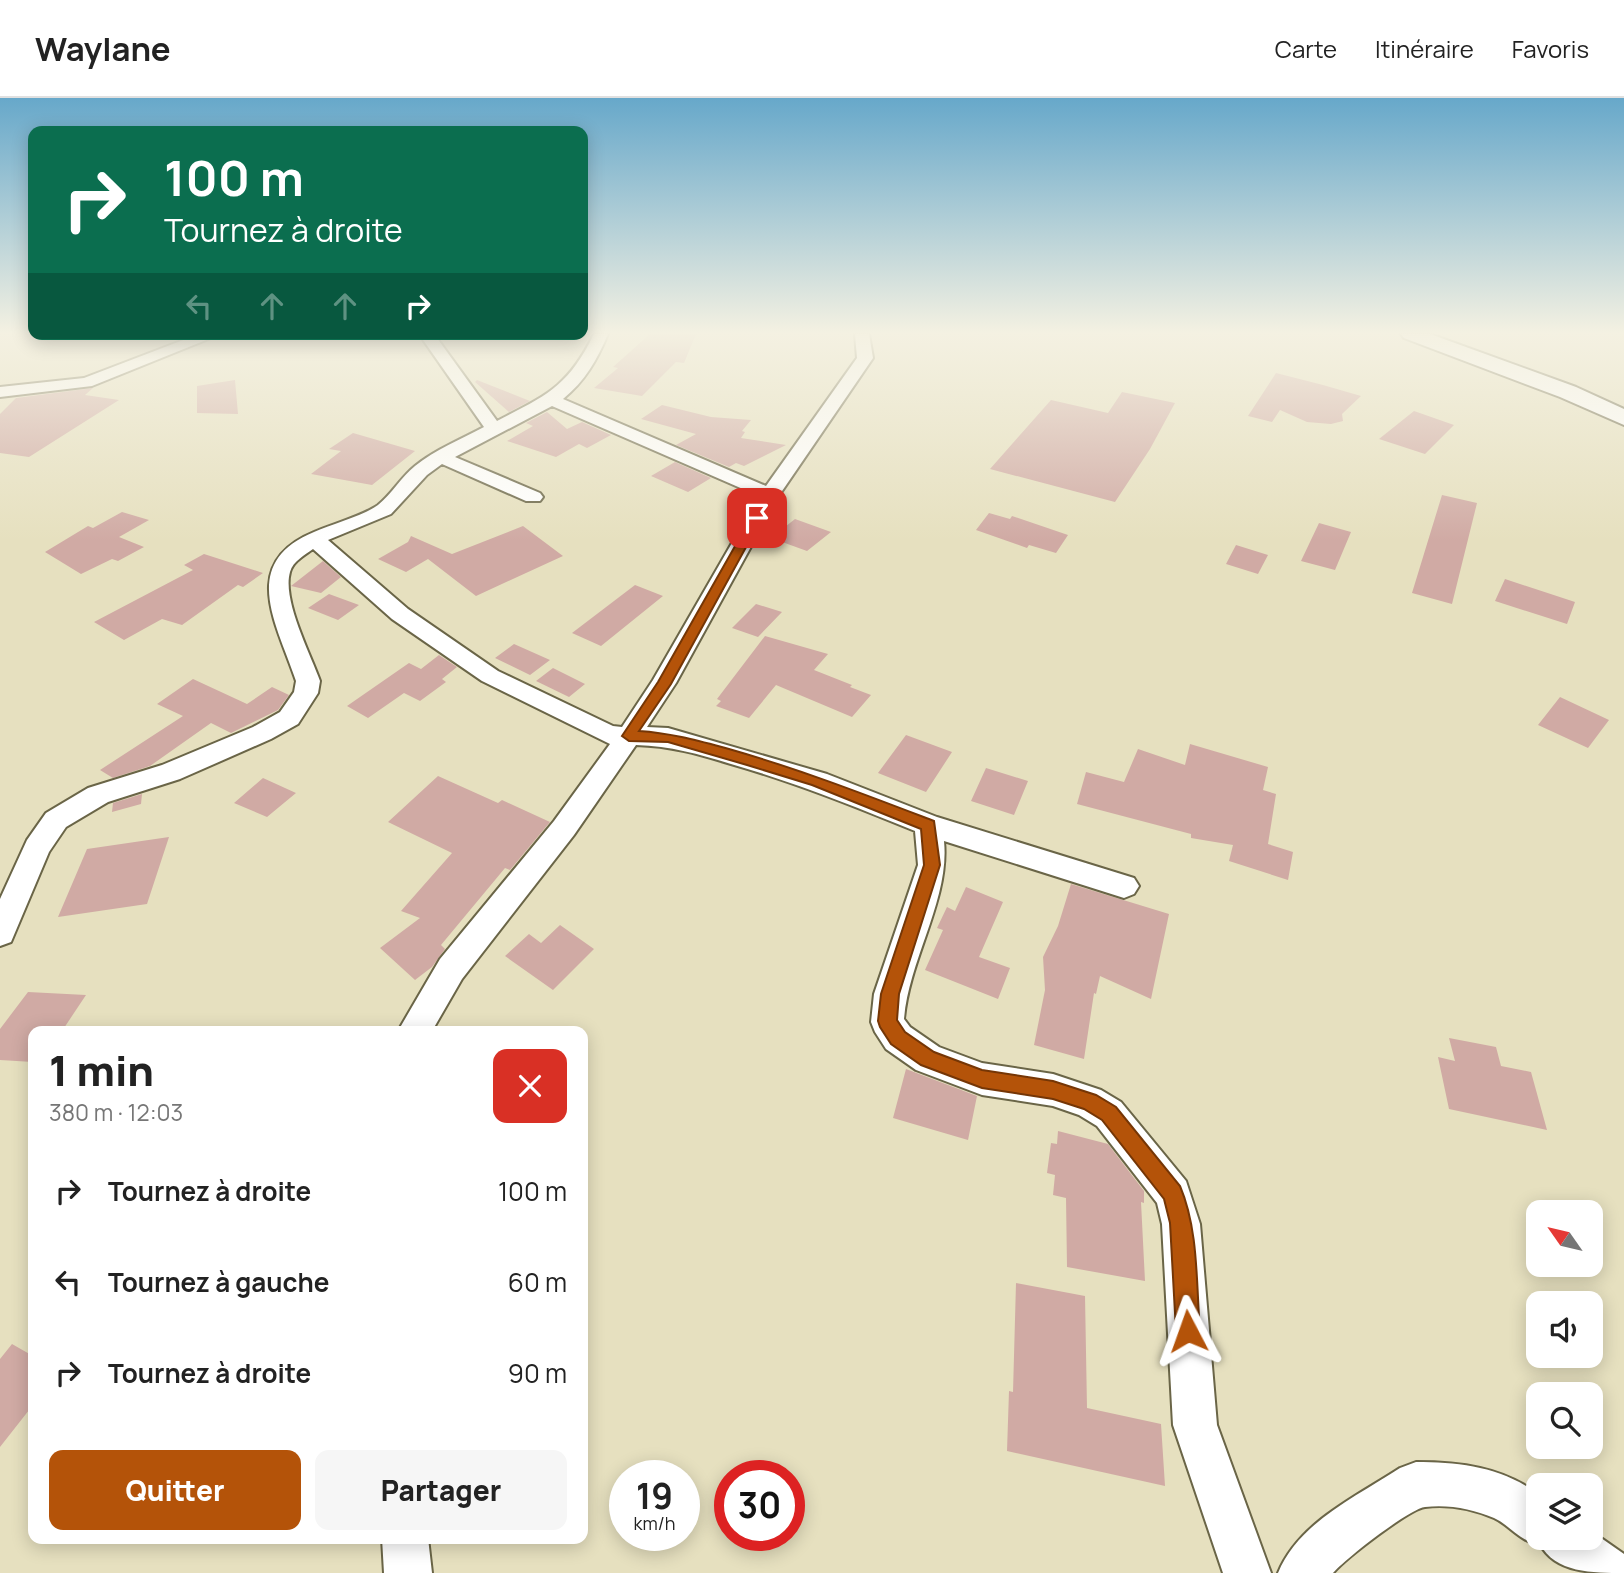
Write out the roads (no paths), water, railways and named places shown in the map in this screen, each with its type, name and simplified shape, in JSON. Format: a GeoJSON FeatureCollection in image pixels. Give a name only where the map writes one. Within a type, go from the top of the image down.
{"type":"FeatureCollection","features":[{"type":"Feature","properties":{"kind":"highway"},"geometry":{"type":"LineString","coordinates":[[1591,403],[1624,418]]}},
{"type":"Feature","properties":{"kind":"street"},"geometry":{"type":"LineString","coordinates":[[475,403],[494,429]]}},
{"type":"Feature","properties":{"kind":"street"},"geometry":{"type":"LineString","coordinates":[[0,933],[37,848],[56,820],[98,795],[171,772],[262,733],[289,718],[298,707],[308,681],[278,595],[280,570],[292,554],[314,539],[384,510],[420,471],[440,457],[545,403]]}},
{"type":"Feature","properties":{"kind":"street"},"geometry":{"type":"LineString","coordinates":[[558,403],[770,494]]}},
{"type":"Feature","properties":{"kind":"street"},"geometry":{"type":"LineString","coordinates":[[417,1026],[451,970],[564,828],[664,684],[770,494],[834,403]]}},
{"type":"Feature","properties":{"kind":"street"},"geometry":{"type":"LineString","coordinates":[[440,457],[533,498]]}},
{"type":"Feature","properties":{"kind":"street"},"geometry":{"type":"LineString","coordinates":[[314,539],[400,614],[490,676],[609,735],[668,737],[750,760],[818,781],[928,825],[1124,886]]}},
{"type":"Feature","properties":{"kind":"street"},"geometry":{"type":"LineString","coordinates":[[928,825],[932,865],[890,994],[887,1021],[898,1038],[928,1059],[982,1079],[1053,1090],[1089,1101],[1109,1114],[1173,1194],[1181,1223],[1195,1425],[1247,1573]]}},
{"type":"Feature","properties":{"kind":"street"},"geometry":{"type":"LineString","coordinates":[[1302,1573],[1330,1541],[1416,1483],[1463,1485],[1510,1502],[1526,1513]]}},
{"type":"Feature","properties":{"kind":"street"},"geometry":{"type":"LineString","coordinates":[[406,1544],[408,1573]]}},
{"type":"Feature","properties":{"kind":"street"},"geometry":{"type":"LineString","coordinates":[[1578,1550],[1610,1573]]}}]}
